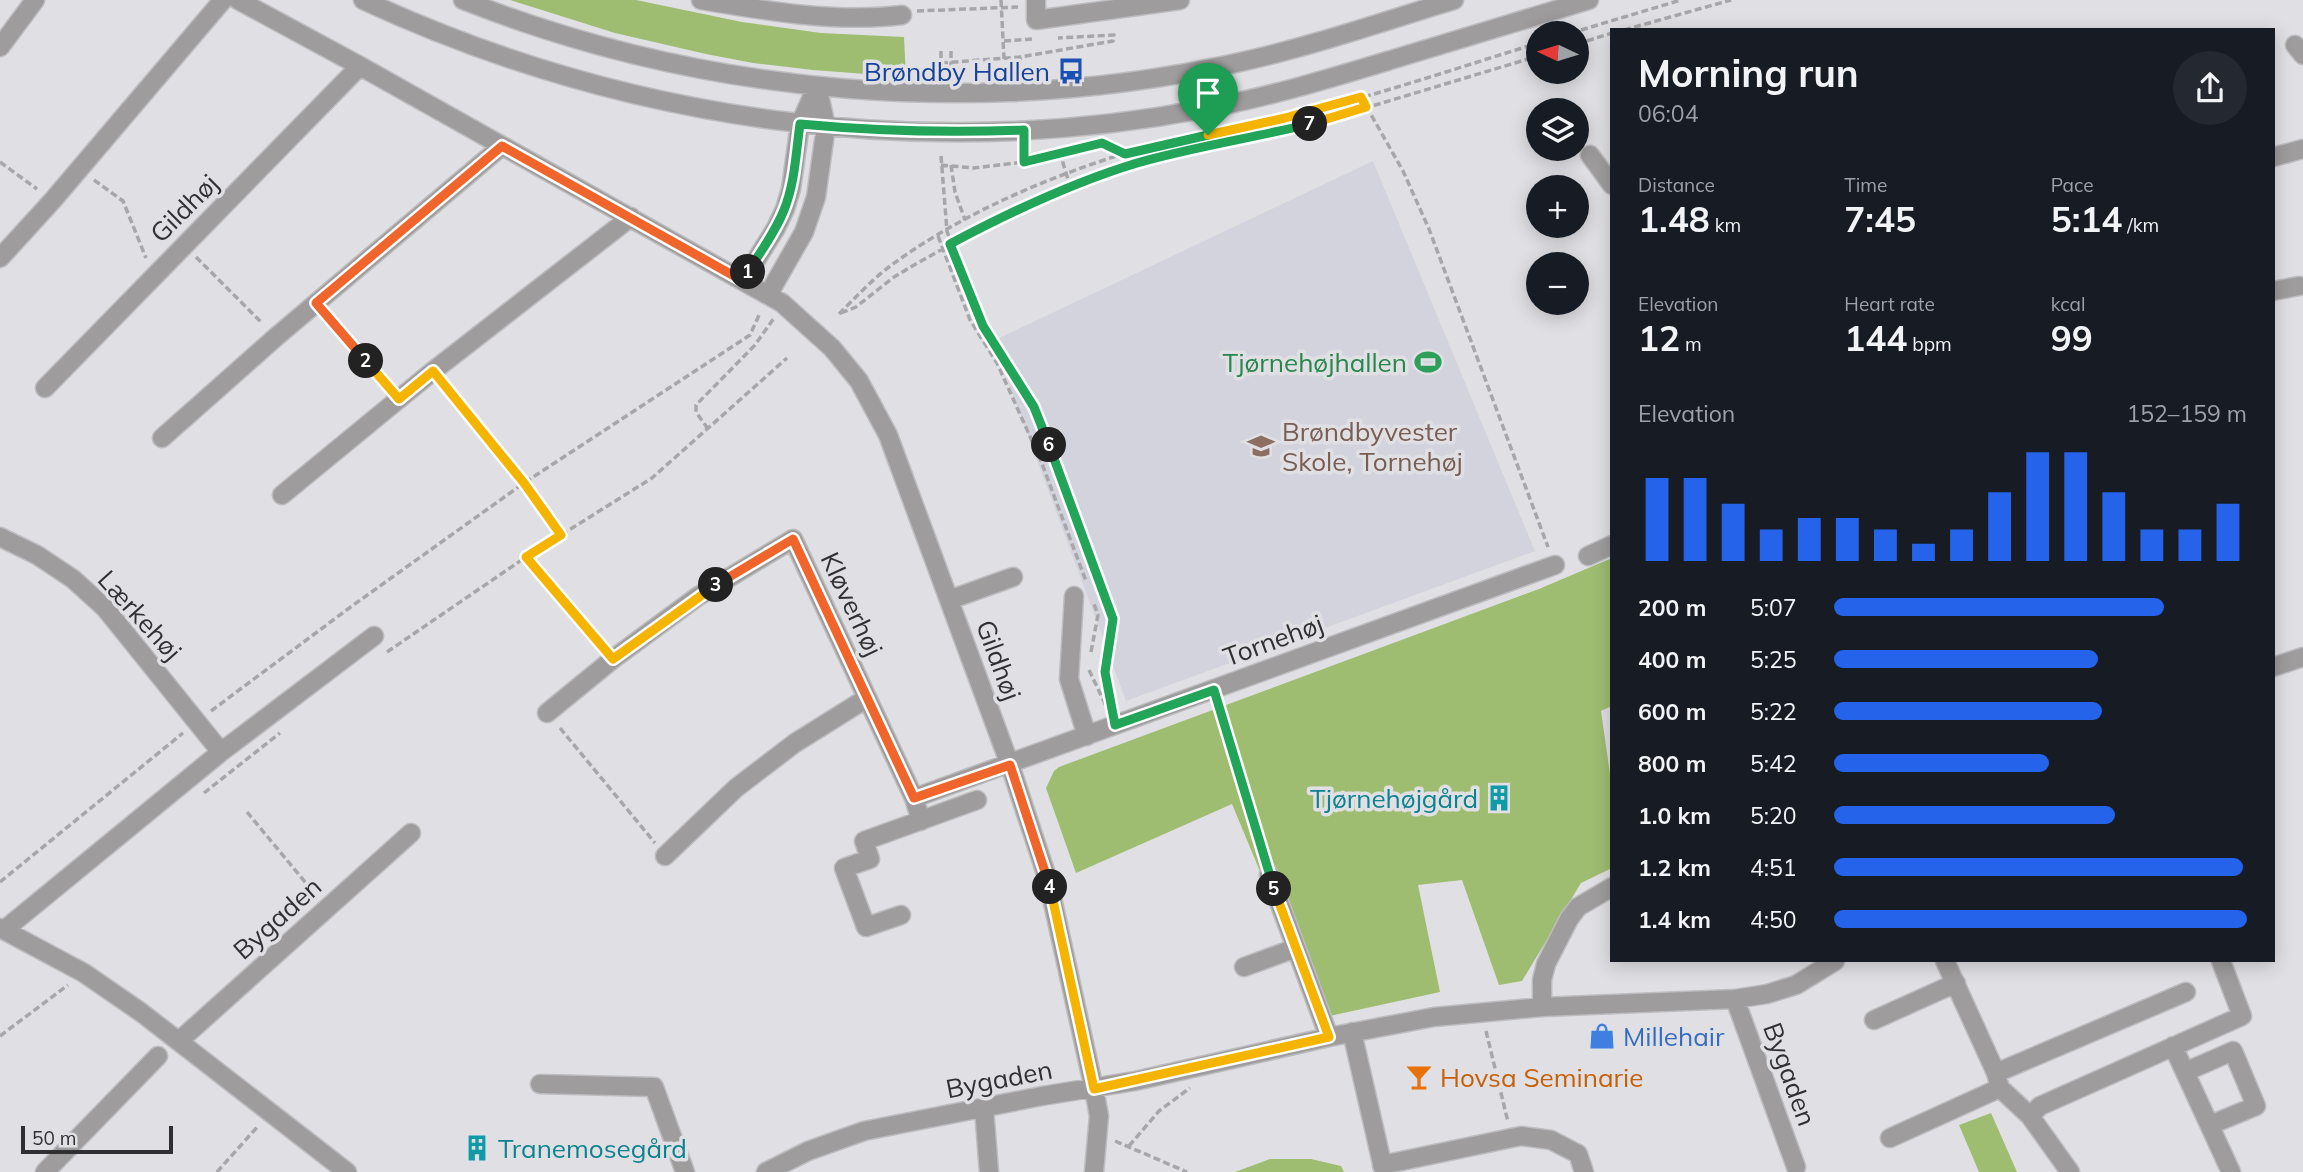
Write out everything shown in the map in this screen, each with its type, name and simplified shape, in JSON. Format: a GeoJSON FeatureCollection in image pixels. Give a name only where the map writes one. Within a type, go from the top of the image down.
{"type":"FeatureCollection","features":[{"type":"Feature","properties":{"kind":"street"},"geometry":{"type":"LineString","coordinates":[[0,47],[35,0]]}},
{"type":"Feature","properties":{"kind":"street"},"geometry":{"type":"LineString","coordinates":[[0,258],[80,169],[223,0]]}},
{"type":"Feature","properties":{"kind":"street","name":"Gildhøj"},"geometry":{"type":"LineString","coordinates":[[238,0],[775,299],[832,348],[859,381],[888,435],[1010,765],[1048,880],[1099,1116],[1094,1172]]}},
{"type":"Feature","properties":{"kind":"street"},"geometry":{"type":"LineString","coordinates":[[362,0],[429,30],[495,55],[594,84],[677,104],[800,124],[948,133],[1024,130],[1156,117],[1280,93],[1588,0]]}},
{"type":"Feature","properties":{"kind":"street"},"geometry":{"type":"LineString","coordinates":[[463,0],[547,30],[687,67],[817,86],[976,93],[1105,84],[1235,63],[1454,0]]}},
{"type":"Feature","properties":{"kind":"street"},"geometry":{"type":"LineString","coordinates":[[701,0],[756,9],[861,18],[902,15]]}},
{"type":"Feature","properties":{"kind":"street"},"geometry":{"type":"LineString","coordinates":[[1036,0],[1036,20],[1180,0]]}},
{"type":"Feature","properties":{"kind":"street","name":"Gildhøj"},"geometry":{"type":"LineString","coordinates":[[45,388],[360,66]]}},
{"type":"Feature","properties":{"kind":"street"},"geometry":{"type":"LineString","coordinates":[[743,281],[785,209],[791,190],[800,124],[817,86]]}},
{"type":"Feature","properties":{"kind":"street"},"geometry":{"type":"LineString","coordinates":[[775,299],[816,197],[826,126],[817,86]]}},
{"type":"Feature","properties":{"kind":"street"},"geometry":{"type":"LineString","coordinates":[[162,438],[276,337],[502,146]]}},
{"type":"Feature","properties":{"kind":"street"},"geometry":{"type":"LineString","coordinates":[[2275,156],[2303,149]]}},
{"type":"Feature","properties":{"kind":"street"},"geometry":{"type":"LineString","coordinates":[[1590,155],[1610,182]]}},
{"type":"Feature","properties":{"kind":"street"},"geometry":{"type":"LineString","coordinates":[[282,495],[433,371],[631,217]]}},
{"type":"Feature","properties":{"kind":"street"},"geometry":{"type":"LineString","coordinates":[[2275,291],[2299,286]]}},
{"type":"Feature","properties":{"kind":"street","name":"Lærkehøj"},"geometry":{"type":"LineString","coordinates":[[0,537],[37,555],[64,573],[105,608],[221,752]]}},
{"type":"Feature","properties":{"kind":"street","name":"Kløverhøj"},"geometry":{"type":"LineString","coordinates":[[547,713],[613,659],[697,597],[793,539],[914,798],[920,821]]}},
{"type":"Feature","properties":{"kind":"street"},"geometry":{"type":"LineString","coordinates":[[1588,556],[1610,546]]}},
{"type":"Feature","properties":{"kind":"street","name":"Tornehøj"},"geometry":{"type":"LineString","coordinates":[[1010,765],[1555,565]]}},
{"type":"Feature","properties":{"kind":"street"},"geometry":{"type":"LineString","coordinates":[[949,600],[1013,577]]}},
{"type":"Feature","properties":{"kind":"street"},"geometry":{"type":"LineString","coordinates":[[1074,596],[1069,679],[1087,736]]}},
{"type":"Feature","properties":{"kind":"street"},"geometry":{"type":"LineString","coordinates":[[348,1172],[179,1041],[84,973],[2,929],[221,752],[374,636]]}},
{"type":"Feature","properties":{"kind":"street"},"geometry":{"type":"LineString","coordinates":[[2275,666],[2303,657]]}},
{"type":"Feature","properties":{"kind":"street","name":"Kløverhøj"},"geometry":{"type":"LineString","coordinates":[[665,856],[736,788],[795,743],[867,698]]}},
{"type":"Feature","properties":{"kind":"street"},"geometry":{"type":"LineString","coordinates":[[914,798],[1010,765]]}},
{"type":"Feature","properties":{"kind":"street"},"geometry":{"type":"LineString","coordinates":[[901,915],[866,928],[844,868],[870,859],[864,841],[977,800]]}},
{"type":"Feature","properties":{"kind":"street","name":"Bygaden"},"geometry":{"type":"LineString","coordinates":[[179,1041],[411,833]]}},
{"type":"Feature","properties":{"kind":"street"},"geometry":{"type":"LineString","coordinates":[[1269,875],[1329,1037]]}},
{"type":"Feature","properties":{"kind":"street"},"geometry":{"type":"LineString","coordinates":[[1542,1007],[1542,980],[1546,964],[1569,919],[1578,907],[1610,888]]}},
{"type":"Feature","properties":{"kind":"street"},"geometry":{"type":"LineString","coordinates":[[1244,967],[1296,948]]}},
{"type":"Feature","properties":{"kind":"street","name":"Bygaden"},"geometry":{"type":"LineString","coordinates":[[766,1172],[808,1152],[864,1132],[1094,1089],[1352,1032],[1434,1017],[1481,1012],[1735,999],[1767,994],[1796,985],[1833,962]]}},
{"type":"Feature","properties":{"kind":"street"},"geometry":{"type":"LineString","coordinates":[[1946,962],[1998,1081],[2029,1116],[2070,1172]]}},
{"type":"Feature","properties":{"kind":"street"},"geometry":{"type":"LineString","coordinates":[[2029,1116],[2040,1106],[2242,1016],[2221,962]]}},
{"type":"Feature","properties":{"kind":"street"},"geometry":{"type":"LineString","coordinates":[[1874,1020],[1956,983]]}},
{"type":"Feature","properties":{"kind":"street"},"geometry":{"type":"LineString","coordinates":[[1890,1138],[1998,1081],[2186,992]]}},
{"type":"Feature","properties":{"kind":"street","name":"Bygaden"},"geometry":{"type":"LineString","coordinates":[[1735,999],[1796,1167]]}},
{"type":"Feature","properties":{"kind":"street"},"geometry":{"type":"LineString","coordinates":[[1352,1032],[1383,1169],[1521,1136],[1552,1140],[1578,1154],[1584,1172]]}},
{"type":"Feature","properties":{"kind":"street"},"geometry":{"type":"LineString","coordinates":[[2173,1046],[2231,1172]]}},
{"type":"Feature","properties":{"kind":"street"},"geometry":{"type":"LineString","coordinates":[[2185,1072],[2233,1051],[2256,1106],[2210,1125]]}},
{"type":"Feature","properties":{"kind":"street"},"geometry":{"type":"LineString","coordinates":[[45,1172],[158,1056]]}},
{"type":"Feature","properties":{"kind":"street"},"geometry":{"type":"LineString","coordinates":[[540,1084],[654,1087],[685,1172]]}},
{"type":"Feature","properties":{"kind":"street"},"geometry":{"type":"LineString","coordinates":[[984,1108],[989,1172]]}},
{"type":"Feature","properties":{"kind":"path"},"geometry":{"type":"LineString","coordinates":[[1001,0],[1004,59]]}},
{"type":"Feature","properties":{"kind":"path"},"geometry":{"type":"LineString","coordinates":[[1589,28],[1681,0]]}},
{"type":"Feature","properties":{"kind":"path"},"geometry":{"type":"LineString","coordinates":[[1631,28],[1731,0]]}},
{"type":"Feature","properties":{"kind":"path"},"geometry":{"type":"LineString","coordinates":[[902,15],[913,11],[1003,7],[1022,8],[1036,20]]}},
{"type":"Feature","properties":{"kind":"path"},"geometry":{"type":"LineString","coordinates":[[1589,40],[1610,34]]}},
{"type":"Feature","properties":{"kind":"path"},"geometry":{"type":"LineString","coordinates":[[941,63],[1004,59],[1113,41],[1114,35],[1004,41]]}},
{"type":"Feature","properties":{"kind":"path"},"geometry":{"type":"LineString","coordinates":[[1526,47],[1361,97],[1285,118],[1125,154],[1066,174],[965,220],[938,236],[885,271],[839,314],[856,307],[894,277],[950,244],[1000,217],[1070,186],[1174,154],[1329,119],[1526,60]]}},
{"type":"Feature","properties":{"kind":"path"},"geometry":{"type":"LineString","coordinates":[[941,51],[941,74]]}},
{"type":"Feature","properties":{"kind":"path"},"geometry":{"type":"LineString","coordinates":[[951,51],[951,74]]}},
{"type":"Feature","properties":{"kind":"path"},"geometry":{"type":"LineString","coordinates":[[1361,97],[1403,171],[1429,229],[1555,565]]}},
{"type":"Feature","properties":{"kind":"path"},"geometry":{"type":"LineString","coordinates":[[1024,130],[1024,162]]}},
{"type":"Feature","properties":{"kind":"path"},"geometry":{"type":"LineString","coordinates":[[941,165],[974,168],[1024,162],[1102,143],[1125,154]]}},
{"type":"Feature","properties":{"kind":"path"},"geometry":{"type":"LineString","coordinates":[[1062,151],[1070,186]]}},
{"type":"Feature","properties":{"kind":"path"},"geometry":{"type":"LineString","coordinates":[[1125,154],[1127,167]]}},
{"type":"Feature","properties":{"kind":"path"},"geometry":{"type":"LineString","coordinates":[[941,156],[950,244],[983,326],[1034,407],[1113,619],[1105,672],[1115,725]]}},
{"type":"Feature","properties":{"kind":"path"},"geometry":{"type":"LineString","coordinates":[[0,162],[53,200]]}},
{"type":"Feature","properties":{"kind":"path"},"geometry":{"type":"LineString","coordinates":[[951,165],[955,192],[965,220]]}},
{"type":"Feature","properties":{"kind":"path"},"geometry":{"type":"LineString","coordinates":[[80,169],[123,201],[153,276]]}},
{"type":"Feature","properties":{"kind":"path"},"geometry":{"type":"LineString","coordinates":[[938,236],[970,320],[997,363],[1041,461],[1098,615],[1091,655]]}},
{"type":"Feature","properties":{"kind":"path"},"geometry":{"type":"LineString","coordinates":[[184,246],[276,337]]}},
{"type":"Feature","properties":{"kind":"path"},"geometry":{"type":"LineString","coordinates":[[708,429],[696,412],[696,405],[755,345],[775,299]]}},
{"type":"Feature","properties":{"kind":"path"},"geometry":{"type":"LineString","coordinates":[[0,882],[198,722],[352,606],[524,483],[750,335],[775,299]]}},
{"type":"Feature","properties":{"kind":"path"},"geometry":{"type":"LineString","coordinates":[[316,303],[399,399]]}},
{"type":"Feature","properties":{"kind":"path"},"geometry":{"type":"LineString","coordinates":[[377,659],[526,557],[652,478],[787,358]]}},
{"type":"Feature","properties":{"kind":"path"},"geometry":{"type":"LineString","coordinates":[[433,371],[524,483],[561,535]]}},
{"type":"Feature","properties":{"kind":"path"},"geometry":{"type":"LineString","coordinates":[[526,557],[613,659]]}},
{"type":"Feature","properties":{"kind":"path"},"geometry":{"type":"LineString","coordinates":[[1088,668],[1115,725]]}},
{"type":"Feature","properties":{"kind":"path"},"geometry":{"type":"LineString","coordinates":[[1214,690],[1269,875]]}},
{"type":"Feature","properties":{"kind":"path"},"geometry":{"type":"LineString","coordinates":[[547,713],[665,856]]}},
{"type":"Feature","properties":{"kind":"path"},"geometry":{"type":"LineString","coordinates":[[202,795],[290,726]]}},
{"type":"Feature","properties":{"kind":"path"},"geometry":{"type":"LineString","coordinates":[[247,812],[326,909]]}},
{"type":"Feature","properties":{"kind":"path"},"geometry":{"type":"LineString","coordinates":[[0,1036],[84,973]]}},
{"type":"Feature","properties":{"kind":"path"},"geometry":{"type":"LineString","coordinates":[[1481,1012],[1512,1138]]}},
{"type":"Feature","properties":{"kind":"path"},"geometry":{"type":"LineString","coordinates":[[1129,1146],[1159,1111],[1194,1085],[1205,1066]]}},
{"type":"Feature","properties":{"kind":"path"},"geometry":{"type":"LineString","coordinates":[[217,1172],[270,1112]]}},
{"type":"Feature","properties":{"kind":"path"},"geometry":{"type":"LineString","coordinates":[[1115,1141],[1187,1172]]}},
{"type":"Feature","properties":{"kind":"shaded area","name":"Brøndbyvester Skole, Tornehøj"},"geometry":{"type":"Polygon","coordinates":[[[1373,161],[1535,551],[1126,701],[993,341],[1373,161]]]}},
{"type":"Feature","properties":{"kind":"green space"},"geometry":{"type":"Polygon","coordinates":[[[510,0],[636,0],[742,22],[821,33],[904,37],[906,77],[813,70],[706,54],[615,33],[510,0]]]}},
{"type":"Feature","properties":{"kind":"green space"},"geometry":{"type":"Polygon","coordinates":[[[1610,559],[1610,707],[1601,711],[1610,774],[1610,869],[1581,883],[1522,981],[1499,985],[1462,880],[1418,885],[1440,992],[1325,1017],[1286,934],[1232,804],[1076,873],[1046,788],[1054,771],[1059,767],[1539,589],[1610,559]]]}},
{"type":"Feature","properties":{"kind":"green space"},"geometry":{"type":"Polygon","coordinates":[[[1991,1113],[2017,1172],[1979,1172],[1959,1125],[1991,1113]]]}},
{"type":"Feature","properties":{"kind":"green space"},"geometry":{"type":"Polygon","coordinates":[[[1270,1159],[1311,1159],[1341,1166],[1344,1172],[1235,1172],[1270,1159]]]}},
{"type":"Feature","properties":{"kind":"place","name":"Brøndby Hallen"},"geometry":{"type":"Point","coordinates":[1071,71]}},
{"type":"Feature","properties":{"kind":"place","name":"Tjørnehøjhallen"},"geometry":{"type":"Point","coordinates":[1428,362]}},
{"type":"Feature","properties":{"kind":"place","name":"Brøndbyvester Skole, Tornehøj"},"geometry":{"type":"Point","coordinates":[1261,446]}},
{"type":"Feature","properties":{"kind":"place","name":"Tjørnehøjgård"},"geometry":{"type":"Point","coordinates":[1499,798]}},
{"type":"Feature","properties":{"kind":"place","name":"Millehair"},"geometry":{"type":"Point","coordinates":[1602,1036]}},
{"type":"Feature","properties":{"kind":"place","name":"Hovsa Seminarie"},"geometry":{"type":"Point","coordinates":[1419,1077]}},
{"type":"Feature","properties":{"kind":"place","name":"Tranemosegård"},"geometry":{"type":"Point","coordinates":[477,1148]}},
{"type":"Feature","properties":{"kind":"route"},"geometry":{"type":"LineString","coordinates":[[1361,97],[1366,107],[1329,119],[1174,154],[1101,175],[1050,194],[950,244],[983,326],[1034,407],[1113,619],[1105,672],[1115,725],[1214,690],[1269,875],[1329,1037],[1094,1089],[1048,880],[1010,765],[914,798],[793,539],[697,597],[613,659],[526,557],[561,535],[524,483],[433,371],[399,399],[316,303],[502,146],[743,281],[785,209],[791,190],[800,124],[948,133],[1024,130],[1024,162],[1102,143],[1125,154],[1208,135],[1361,97]]}}]}
